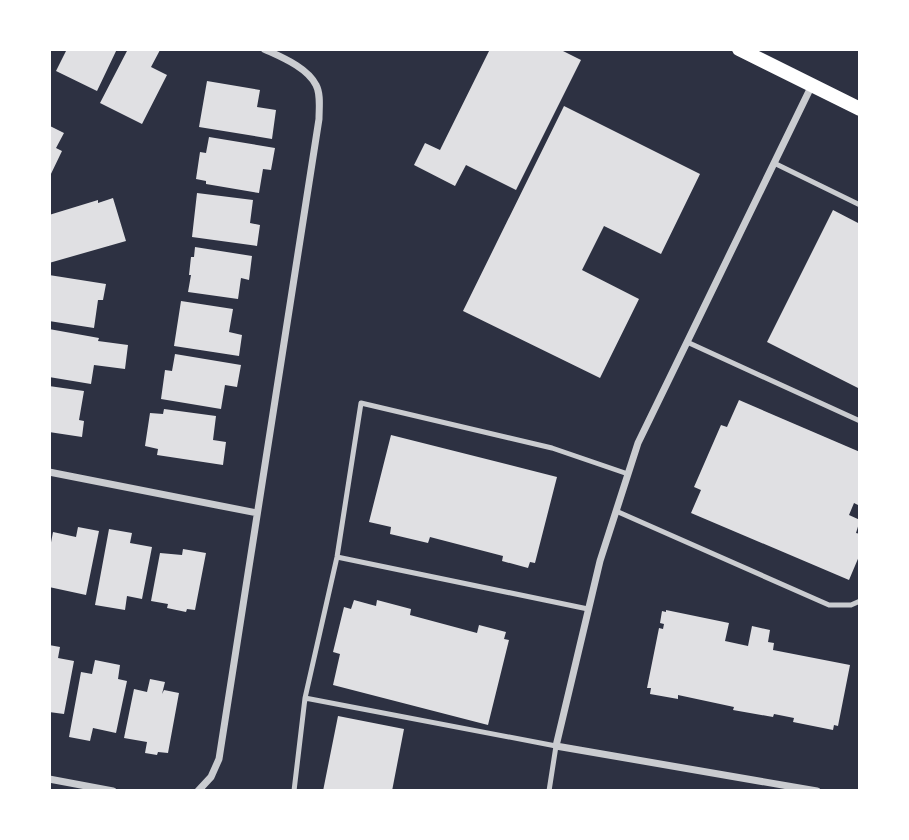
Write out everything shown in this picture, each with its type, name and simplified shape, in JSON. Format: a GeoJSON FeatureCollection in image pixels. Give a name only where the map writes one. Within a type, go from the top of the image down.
{"type":"FeatureCollection","features":[{"type":"Feature","properties":{"kind":"main road"},"geometry":{"type":"LineString","coordinates":[[739,49],[860,109]]}},
{"type":"Feature","properties":{"kind":"street"},"geometry":{"type":"LineString","coordinates":[[198,791],[211,777],[219,759],[319,119],[316,85],[305,72],[264,49]]}},
{"type":"Feature","properties":{"kind":"street"},"geometry":{"type":"LineString","coordinates":[[812,85],[638,443],[600,561],[556,746],[817,791]]}},
{"type":"Feature","properties":{"kind":"street"},"geometry":{"type":"LineString","coordinates":[[49,472],[257,513]]}},
{"type":"Feature","properties":{"kind":"street"},"geometry":{"type":"LineString","coordinates":[[49,779],[113,791]]}},
{"type":"Feature","properties":{"kind":"lane"},"geometry":{"type":"LineString","coordinates":[[774,163],[860,205]]}},
{"type":"Feature","properties":{"kind":"lane"},"geometry":{"type":"LineString","coordinates":[[687,342],[860,421]]}},
{"type":"Feature","properties":{"kind":"lane"},"geometry":{"type":"LineString","coordinates":[[293,791],[305,698],[337,557],[361,403],[552,449],[628,474]]}},
{"type":"Feature","properties":{"kind":"lane"},"geometry":{"type":"LineString","coordinates":[[616,511],[829,605],[851,605],[860,601]]}},
{"type":"Feature","properties":{"kind":"lane"},"geometry":{"type":"LineString","coordinates":[[337,557],[588,609]]}},
{"type":"Feature","properties":{"kind":"lane"},"geometry":{"type":"LineString","coordinates":[[305,698],[556,746],[549,791]]}},
{"type":"Feature","properties":{"kind":"building"},"geometry":{"type":"Polygon","coordinates":[[[67,49],[117,49],[97,91],[56,71],[67,49]]]}},
{"type":"Feature","properties":{"kind":"building"},"geometry":{"type":"Polygon","coordinates":[[[128,49],[160,50],[151,67],[167,75],[142,124],[100,103],[128,49]]]}},
{"type":"Feature","properties":{"kind":"building"},"geometry":{"type":"Polygon","coordinates":[[[490,49],[559,49],[581,60],[516,190],[466,165],[455,186],[414,165],[425,143],[440,150],[490,49]]]}},
{"type":"Feature","properties":{"kind":"building"},"geometry":{"type":"Polygon","coordinates":[[[207,81],[260,90],[257,107],[276,110],[272,139],[199,127],[207,81]]]}},
{"type":"Feature","properties":{"kind":"building"},"geometry":{"type":"Polygon","coordinates":[[[564,106],[700,174],[661,254],[604,226],[582,270],[639,299],[600,378],[463,311],[564,106]]]}},
{"type":"Feature","properties":{"kind":"building"},"geometry":{"type":"Polygon","coordinates":[[[50,126],[64,133],[56,148],[62,151],[49,178],[50,126]]]}},
{"type":"Feature","properties":{"kind":"building"},"geometry":{"type":"Polygon","coordinates":[[[209,137],[275,148],[271,170],[263,169],[259,193],[206,184],[206,181],[196,179],[200,152],[206,153],[209,137]]]}},
{"type":"Feature","properties":{"kind":"building"},"geometry":{"type":"Polygon","coordinates":[[[197,193],[253,200],[250,223],[260,225],[257,246],[192,237],[197,193]]]}},
{"type":"Feature","properties":{"kind":"building"},"geometry":{"type":"Polygon","coordinates":[[[113,198],[126,241],[49,263],[49,215],[113,198]]]}},
{"type":"Feature","properties":{"kind":"building"},"geometry":{"type":"Polygon","coordinates":[[[833,210],[860,224],[860,389],[767,342],[833,210]]]}},
{"type":"Feature","properties":{"kind":"building"},"geometry":{"type":"Polygon","coordinates":[[[195,247],[252,256],[249,280],[241,278],[238,299],[188,292],[191,257],[194,257],[195,247]]]}},
{"type":"Feature","properties":{"kind":"building"},"geometry":{"type":"Polygon","coordinates":[[[49,275],[106,284],[103,300],[98,300],[94,328],[49,321],[49,275]]]}},
{"type":"Feature","properties":{"kind":"building"},"geometry":{"type":"Polygon","coordinates":[[[181,301],[233,309],[229,332],[242,335],[239,356],[174,346],[181,301]]]}},
{"type":"Feature","properties":{"kind":"building"},"geometry":{"type":"Polygon","coordinates":[[[49,329],[128,345],[125,369],[94,365],[91,384],[49,377],[49,329]]]}},
{"type":"Feature","properties":{"kind":"building"},"geometry":{"type":"Polygon","coordinates":[[[175,354],[241,365],[237,387],[225,385],[221,409],[161,399],[165,370],[172,371],[175,354]]]}},
{"type":"Feature","properties":{"kind":"building"},"geometry":{"type":"Polygon","coordinates":[[[49,386],[84,391],[79,420],[84,421],[82,437],[49,432],[49,386]]]}},
{"type":"Feature","properties":{"kind":"building"},"geometry":{"type":"Polygon","coordinates":[[[739,400],[860,452],[860,506],[854,503],[849,515],[860,520],[856,533],[860,534],[860,554],[849,580],[691,513],[701,490],[694,487],[721,425],[727,427],[739,400]]]}},
{"type":"Feature","properties":{"kind":"building"},"geometry":{"type":"Polygon","coordinates":[[[164,409],[216,416],[213,440],[226,442],[223,465],[157,455],[158,449],[145,446],[150,413],[163,414],[164,409]]]}},
{"type":"Feature","properties":{"kind":"building"},"geometry":{"type":"Polygon","coordinates":[[[391,435],[557,477],[535,563],[530,562],[528,568],[502,561],[503,556],[430,537],[428,543],[390,534],[391,527],[369,522],[391,435]]]}},
{"type":"Feature","properties":{"kind":"building"},"geometry":{"type":"Polygon","coordinates":[[[78,527],[99,531],[86,595],[49,587],[49,553],[53,532],[76,537],[78,527]]]}},
{"type":"Feature","properties":{"kind":"building"},"geometry":{"type":"Polygon","coordinates":[[[109,529],[132,533],[130,543],[152,547],[142,599],[127,596],[125,610],[95,605],[109,529]]]}},
{"type":"Feature","properties":{"kind":"building"},"geometry":{"type":"Polygon","coordinates":[[[183,549],[206,553],[195,610],[187,609],[186,612],[167,608],[168,604],[151,601],[160,553],[182,555],[183,549]]]}},
{"type":"Feature","properties":{"kind":"building"},"geometry":{"type":"Polygon","coordinates":[[[354,600],[376,606],[377,600],[411,609],[410,615],[477,633],[479,625],[506,632],[504,639],[509,640],[488,725],[333,685],[340,654],[333,652],[344,607],[351,609],[354,600]]]}},
{"type":"Feature","properties":{"kind":"building"},"geometry":{"type":"Polygon","coordinates":[[[662,611],[729,623],[725,641],[748,646],[752,626],[770,630],[768,642],[774,643],[773,650],[850,665],[838,726],[834,725],[833,730],[793,722],[794,718],[733,710],[734,707],[678,695],[678,699],[650,694],[651,688],[647,688],[659,628],[663,629],[664,624],[660,623],[662,611]]]}},
{"type":"Feature","properties":{"kind":"building"},"geometry":{"type":"Polygon","coordinates":[[[49,645],[60,647],[58,658],[74,661],[64,714],[49,712],[49,645]]]}},
{"type":"Feature","properties":{"kind":"building"},"geometry":{"type":"Polygon","coordinates":[[[95,660],[120,665],[118,679],[127,681],[116,733],[93,728],[90,741],[69,737],[81,672],[92,674],[95,660]]]}},
{"type":"Feature","properties":{"kind":"building"},"geometry":{"type":"Polygon","coordinates":[[[150,679],[165,682],[162,694],[164,690],[179,693],[168,753],[158,752],[157,755],[145,753],[147,742],[124,738],[134,689],[147,692],[150,679]]]}},
{"type":"Feature","properties":{"kind":"building"},"geometry":{"type":"Polygon","coordinates":[[[338,716],[404,729],[392,791],[323,791],[338,716]]]}}]}
